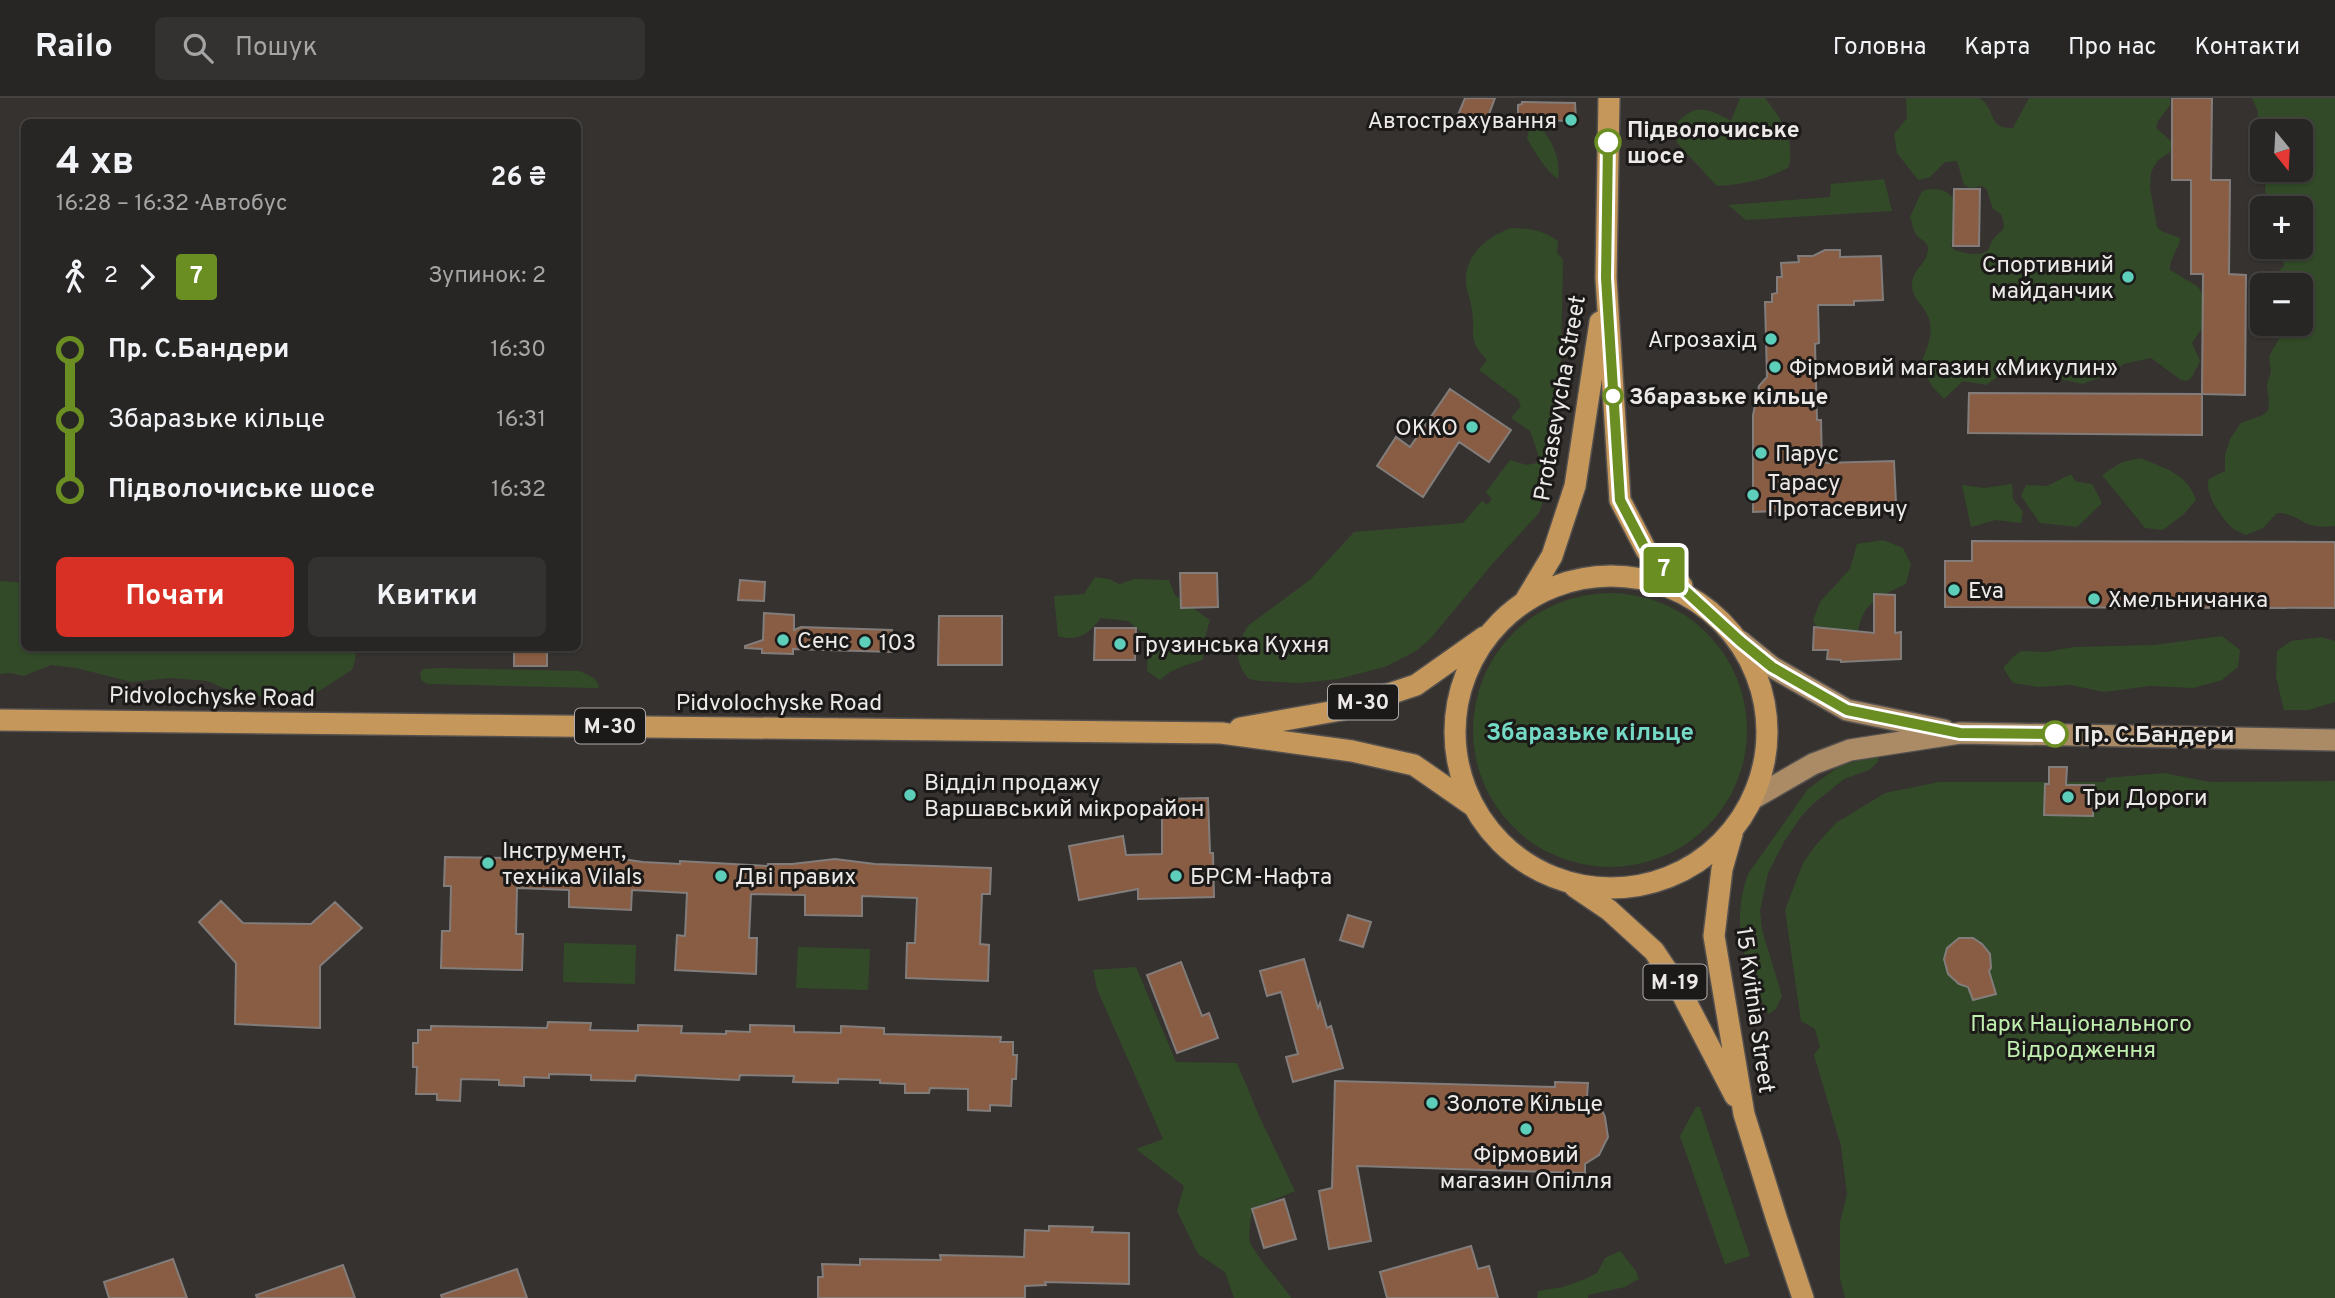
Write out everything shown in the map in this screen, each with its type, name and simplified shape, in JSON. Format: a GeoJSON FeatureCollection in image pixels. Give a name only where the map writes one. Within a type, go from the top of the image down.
{"type":"FeatureCollection","features":[{"type":"Feature","properties":{"kind":"highway","name":"Protasevycha Street"},"geometry":{"type":"LineString","coordinates":[[1609,98],[1606,278],[1620,500],[1646,550],[1668,575],[1699,601]]}},
{"type":"Feature","properties":{"kind":"highway","name":"Protasevycha Street"},"geometry":{"type":"LineString","coordinates":[[1525,601],[1552,556],[1576,486],[1606,278]]}},
{"type":"Feature","properties":{"kind":"highway"},"geometry":{"type":"LineString","coordinates":[[1525,601],[1567,581],[1612,575],[1658,582],[1699,601]]}},
{"type":"Feature","properties":{"kind":"highway","name":"М-19"},"geometry":{"type":"LineString","coordinates":[[1525,601],[1490,632],[1466,672],[1455,717],[1457,763],[1473,806],[1490,832],[1512,854],[1538,871],[1567,883]]}},
{"type":"Feature","properties":{"kind":"highway","name":"М-19"},"geometry":{"type":"LineString","coordinates":[[1699,601],[1740,641],[1763,691],[1768,745],[1754,798],[1732,832]]}},
{"type":"Feature","properties":{"kind":"highway","name":"Pidvolochyske Road"},"geometry":{"type":"LineString","coordinates":[[1221,733],[1341,710],[1416,685],[1490,632]]}},
{"type":"Feature","properties":{"kind":"highway","name":"Pidvolochyske Road"},"geometry":{"type":"LineString","coordinates":[[0,720],[1221,733],[1352,751],[1414,765],[1473,806]]}},
{"type":"Feature","properties":{"kind":"highway"},"geometry":{"type":"LineString","coordinates":[[1567,883],[1603,889],[1639,886],[1674,876],[1706,857],[1732,832]]}},
{"type":"Feature","properties":{"kind":"highway","name":"15 Kvitnia Street"},"geometry":{"type":"LineString","coordinates":[[1732,832],[1722,869],[1714,936],[1744,1114],[1803,1298]]}},
{"type":"Feature","properties":{"kind":"highway","name":"15 Kvitnia Street"},"geometry":{"type":"LineString","coordinates":[[1567,883],[1609,910],[1654,951],[1679,990],[1744,1114]]}},
{"type":"Feature","properties":{"kind":"main road"},"geometry":{"type":"LineString","coordinates":[[1740,641],[1772,667],[1847,710],[1960,733]]}},
{"type":"Feature","properties":{"kind":"main road"},"geometry":{"type":"LineString","coordinates":[[1754,798],[1813,764],[1850,750],[1960,733],[2335,740]]}},
{"type":"Feature","properties":{"kind":"green space"},"geometry":{"type":"Polygon","coordinates":[[[1740,98],[1765,98],[1777,114],[1789,138],[1789,167],[1754,181],[1717,186],[1678,144],[1670,130],[1685,116],[1698,110],[1712,112],[1731,121],[1740,98]]]}},
{"type":"Feature","properties":{"kind":"green space"},"geometry":{"type":"Polygon","coordinates":[[[1906,98],[1979,98],[1985,102],[1995,122],[2013,128],[2029,98],[2170,98],[2170,105],[2156,128],[2172,142],[2172,148],[2158,160],[2151,172],[2150,187],[2157,227],[2180,238],[2170,270],[2197,286],[2204,296],[2204,325],[2192,343],[2200,361],[2192,377],[2187,381],[2181,380],[2151,358],[2123,364],[2114,373],[2082,384],[2064,380],[2042,369],[2018,365],[1986,385],[1963,381],[1944,399],[1931,385],[1921,362],[1928,345],[1930,326],[1927,314],[1914,294],[1912,280],[1927,255],[1928,247],[1915,233],[1910,217],[1922,191],[1945,191],[1955,205],[1956,214],[1951,246],[1954,250],[1971,254],[1987,251],[2004,225],[2001,214],[1993,209],[1983,186],[1970,188],[1964,185],[1957,161],[1945,162],[1930,177],[1918,180],[1897,153],[1894,134],[1907,118],[1906,98]]]}},
{"type":"Feature","properties":{"kind":"green space"},"geometry":{"type":"Polygon","coordinates":[[[2252,98],[2335,98],[2335,526],[2311,525],[2290,515],[2277,513],[2263,528],[2246,535],[2235,530],[2220,514],[2209,492],[2209,479],[2225,471],[2225,456],[2230,439],[2241,423],[2268,411],[2267,385],[2271,371],[2269,356],[2280,336],[2313,336],[2313,273],[2276,273],[2284,266],[2282,259],[2313,259],[2313,196],[2266,196],[2266,182],[2314,182],[2314,119],[2258,119],[2252,98]]]}},
{"type":"Feature","properties":{"kind":"green space"},"geometry":{"type":"Polygon","coordinates":[[[1537,123],[1554,149],[1558,163],[1558,179],[1544,166],[1527,139],[1530,125],[1537,123]]]}},
{"type":"Feature","properties":{"kind":"green space"},"geometry":{"type":"Polygon","coordinates":[[[1884,179],[1892,211],[1746,220],[1728,205],[1830,197],[1831,184],[1884,179]]]}},
{"type":"Feature","properties":{"kind":"green space"},"geometry":{"type":"Polygon","coordinates":[[[1510,228],[1547,234],[1558,241],[1557,253],[1563,259],[1559,453],[1539,513],[1431,638],[1416,651],[1385,667],[1338,679],[1301,683],[1249,679],[1240,666],[1238,652],[1241,638],[1249,625],[1310,580],[1354,532],[1463,523],[1482,501],[1487,505],[1492,499],[1486,492],[1510,460],[1527,465],[1536,463],[1539,457],[1530,431],[1511,418],[1521,406],[1518,399],[1479,370],[1487,360],[1474,341],[1472,310],[1466,284],[1469,264],[1478,249],[1510,228]]]}},
{"type":"Feature","properties":{"kind":"green space"},"geometry":{"type":"Polygon","coordinates":[[[2140,458],[2181,478],[2196,500],[2184,514],[2163,530],[2145,528],[2102,475],[2122,462],[2140,458]]]}},
{"type":"Feature","properties":{"kind":"green space"},"geometry":{"type":"Polygon","coordinates":[[[2071,474],[2075,481],[2092,484],[2102,503],[2077,527],[2040,523],[2021,496],[2026,485],[2047,486],[2071,474]]]}},
{"type":"Feature","properties":{"kind":"green space"},"geometry":{"type":"Polygon","coordinates":[[[2012,484],[2013,499],[2023,512],[2021,523],[1996,520],[1971,527],[1962,485],[1984,488],[2012,484]]]}},
{"type":"Feature","properties":{"kind":"green space"},"geometry":{"type":"Polygon","coordinates":[[[1883,540],[1903,548],[1911,564],[1906,584],[1874,601],[1864,613],[1858,632],[1820,635],[1813,620],[1820,602],[1850,569],[1857,544],[1883,540]]]}},
{"type":"Feature","properties":{"kind":"green space"},"geometry":{"type":"Polygon","coordinates":[[[1095,577],[1119,584],[1135,579],[1169,580],[1175,595],[1210,620],[1203,660],[1185,665],[1160,680],[1147,671],[1145,635],[1128,621],[1101,618],[1082,635],[1072,638],[1058,636],[1054,596],[1084,594],[1095,577]]]}},
{"type":"Feature","properties":{"kind":"green space"},"geometry":{"type":"Polygon","coordinates":[[[0,581],[21,583],[21,651],[356,651],[352,670],[311,696],[284,691],[250,699],[207,681],[170,678],[132,682],[76,668],[51,665],[24,676],[0,674],[0,581]]]}},
{"type":"Feature","properties":{"kind":"green space","name":"Збаразьке кільце"},"geometry":{"type":"Polygon","coordinates":[[[1610,593],[1650,599],[1686,616],[1707,633],[1724,654],[1741,690],[1747,730],[1741,770],[1724,806],[1707,827],[1686,844],[1650,861],[1610,867],[1570,861],[1534,844],[1513,827],[1496,806],[1479,770],[1473,730],[1479,690],[1496,654],[1513,633],[1534,616],[1570,599],[1610,593]]]}},
{"type":"Feature","properties":{"kind":"green space"},"geometry":{"type":"Polygon","coordinates":[[[2222,636],[2240,650],[2238,667],[2222,680],[2193,688],[2150,686],[2104,692],[2070,685],[2039,687],[2013,683],[2003,668],[2021,651],[2046,652],[2074,647],[2154,645],[2222,636]]]}},
{"type":"Feature","properties":{"kind":"green space"},"geometry":{"type":"Polygon","coordinates":[[[2322,637],[2335,641],[2335,702],[2308,710],[2284,710],[2276,677],[2277,651],[2291,641],[2322,637]]]}},
{"type":"Feature","properties":{"kind":"green space"},"geometry":{"type":"Polygon","coordinates":[[[423,669],[580,671],[594,678],[599,685],[594,688],[427,684],[421,680],[420,673],[423,669]]]}},
{"type":"Feature","properties":{"kind":"green space"},"geometry":{"type":"Polygon","coordinates":[[[1865,758],[1878,758],[1878,762],[1869,770],[1844,779],[1813,804],[1784,842],[1768,873],[1760,911],[1762,930],[1782,996],[1776,1009],[1769,1014],[1751,975],[1742,943],[1740,910],[1748,874],[1808,789],[1838,767],[1865,758]]]}},
{"type":"Feature","properties":{"kind":"green space","name":"Парк Національного Відродження"},"geometry":{"type":"Polygon","coordinates":[[[2164,773],[2210,782],[2335,781],[2335,1298],[1845,1298],[1840,1278],[1840,1222],[1847,1194],[1841,1146],[1814,1055],[1820,1047],[1815,1029],[1801,1021],[1785,910],[1803,863],[1836,823],[1885,793],[1939,782],[2105,782],[2106,778],[2164,773]]]}},
{"type":"Feature","properties":{"kind":"green space"},"geometry":{"type":"Polygon","coordinates":[[[564,943],[636,945],[635,984],[563,982],[564,943]]]}},
{"type":"Feature","properties":{"kind":"green space"},"geometry":{"type":"Polygon","coordinates":[[[798,947],[870,949],[868,990],[796,988],[798,947]]]}},
{"type":"Feature","properties":{"kind":"green space"},"geometry":{"type":"Polygon","coordinates":[[[1136,967],[1176,1062],[1237,1063],[1295,1191],[1252,1209],[1249,1235],[1255,1251],[1291,1298],[1234,1298],[1225,1272],[1198,1254],[1177,1211],[1184,1186],[1136,1149],[1163,1139],[1097,989],[1093,970],[1136,967]]]}},
{"type":"Feature","properties":{"kind":"green space"},"geometry":{"type":"Polygon","coordinates":[[[1696,1107],[1700,1107],[1750,1256],[1725,1264],[1680,1136],[1696,1107]]]}},
{"type":"Feature","properties":{"kind":"green space"},"geometry":{"type":"Polygon","coordinates":[[[1620,1251],[1639,1279],[1625,1287],[1588,1295],[1588,1298],[1537,1298],[1538,1291],[1563,1287],[1597,1273],[1605,1258],[1620,1251]]]}},
{"type":"Feature","properties":{"kind":"building"},"geometry":{"type":"Polygon","coordinates":[[[1465,98],[1495,98],[1485,125],[1458,115],[1465,98]]]}},
{"type":"Feature","properties":{"kind":"building"},"geometry":{"type":"Polygon","coordinates":[[[2172,98],[2212,98],[2211,180],[2230,180],[2229,274],[2246,275],[2245,395],[2202,394],[2203,274],[2191,274],[2191,180],[2172,180],[2172,98]]]}},
{"type":"Feature","properties":{"kind":"building"},"geometry":{"type":"Polygon","coordinates":[[[1522,102],[1575,103],[1576,121],[1518,120],[1518,105],[1522,102]]]}},
{"type":"Feature","properties":{"kind":"building"},"geometry":{"type":"Polygon","coordinates":[[[1954,189],[1980,189],[1979,246],[1953,246],[1954,189]]]}},
{"type":"Feature","properties":{"kind":"building"},"geometry":{"type":"Polygon","coordinates":[[[1825,250],[1840,250],[1840,257],[1881,256],[1883,300],[1854,301],[1854,305],[1818,305],[1819,343],[1815,344],[1817,420],[1821,420],[1822,463],[1894,461],[1896,503],[1868,504],[1868,508],[1819,510],[1808,506],[1779,507],[1779,511],[1753,512],[1753,415],[1759,386],[1767,377],[1765,302],[1772,302],[1772,294],[1777,293],[1777,277],[1782,277],[1781,263],[1799,262],[1798,256],[1813,256],[1825,250]]]}},
{"type":"Feature","properties":{"kind":"building"},"geometry":{"type":"Polygon","coordinates":[[[1450,389],[1511,430],[1489,462],[1459,442],[1423,497],[1377,466],[1396,437],[1410,447],[1450,389]]]}},
{"type":"Feature","properties":{"kind":"building"},"geometry":{"type":"Polygon","coordinates":[[[1969,393],[2202,394],[2202,435],[1968,433],[1969,393]]]}},
{"type":"Feature","properties":{"kind":"building"},"geometry":{"type":"Polygon","coordinates":[[[1972,541],[2335,542],[2335,608],[1945,607],[1945,561],[1972,561],[1972,541]]]}},
{"type":"Feature","properties":{"kind":"building"},"geometry":{"type":"Polygon","coordinates":[[[1180,573],[1217,573],[1218,607],[1181,608],[1180,573]]]}},
{"type":"Feature","properties":{"kind":"building"},"geometry":{"type":"Polygon","coordinates":[[[740,580],[765,582],[764,601],[738,600],[740,580]]]}},
{"type":"Feature","properties":{"kind":"building"},"geometry":{"type":"Polygon","coordinates":[[[1874,594],[1895,595],[1895,633],[1901,632],[1901,659],[1841,662],[1827,659],[1828,650],[1813,650],[1814,627],[1874,633],[1874,594]]]}},
{"type":"Feature","properties":{"kind":"building"},"geometry":{"type":"Polygon","coordinates":[[[764,613],[794,615],[794,630],[801,627],[892,630],[892,652],[793,649],[793,654],[762,653],[762,649],[745,648],[763,640],[764,613]]]}},
{"type":"Feature","properties":{"kind":"building"},"geometry":{"type":"Polygon","coordinates":[[[939,616],[1002,616],[1002,665],[938,665],[939,616]]]}},
{"type":"Feature","properties":{"kind":"building"},"geometry":{"type":"Polygon","coordinates":[[[1095,628],[1136,628],[1135,660],[1094,660],[1095,628]]]}},
{"type":"Feature","properties":{"kind":"building"},"geometry":{"type":"Polygon","coordinates":[[[514,651],[547,651],[547,666],[514,666],[514,651]]]}},
{"type":"Feature","properties":{"kind":"building"},"geometry":{"type":"Polygon","coordinates":[[[2049,767],[2067,767],[2066,785],[2094,785],[2093,816],[2044,815],[2045,784],[2049,784],[2049,767]]]}},
{"type":"Feature","properties":{"kind":"building"},"geometry":{"type":"Polygon","coordinates":[[[1208,798],[1214,897],[1138,899],[1138,889],[1079,900],[1069,846],[1123,836],[1126,855],[1162,854],[1162,799],[1208,798]]]}},
{"type":"Feature","properties":{"kind":"building"},"geometry":{"type":"Polygon","coordinates":[[[602,856],[680,864],[680,861],[768,866],[835,859],[875,864],[991,868],[990,894],[982,894],[980,944],[989,945],[988,981],[906,978],[907,943],[915,943],[917,898],[862,896],[862,916],[805,915],[805,895],[751,894],[749,938],[757,938],[756,974],[675,970],[677,935],[685,936],[687,893],[632,890],[631,910],[569,907],[569,890],[517,888],[516,934],[523,934],[522,970],[441,968],[442,931],[450,931],[451,886],[444,886],[445,857],[564,859],[602,856]]]}},
{"type":"Feature","properties":{"kind":"building"},"geometry":{"type":"Polygon","coordinates":[[[221,901],[243,923],[311,924],[335,902],[362,928],[320,966],[320,1028],[235,1024],[236,963],[199,922],[221,901]]]}},
{"type":"Feature","properties":{"kind":"building"},"geometry":{"type":"Polygon","coordinates":[[[1348,915],[1371,922],[1363,947],[1340,940],[1348,915]]]}},
{"type":"Feature","properties":{"kind":"building"},"geometry":{"type":"Polygon","coordinates":[[[1959,938],[1973,938],[1990,954],[1989,971],[1996,994],[1973,1000],[1968,987],[1959,984],[1948,974],[1944,959],[1947,948],[1959,938]]]}},
{"type":"Feature","properties":{"kind":"building"},"geometry":{"type":"Polygon","coordinates":[[[1304,959],[1318,1008],[1320,1003],[1327,1028],[1331,1026],[1343,1068],[1293,1082],[1286,1057],[1298,1054],[1281,992],[1267,996],[1260,971],[1304,959]]]}},
{"type":"Feature","properties":{"kind":"building"},"geometry":{"type":"Polygon","coordinates":[[[1181,962],[1202,1016],[1209,1013],[1218,1038],[1177,1053],[1147,975],[1181,962]]]}},
{"type":"Feature","properties":{"kind":"building"},"geometry":{"type":"Polygon","coordinates":[[[548,1022],[591,1023],[590,1030],[638,1031],[638,1025],[682,1026],[681,1033],[726,1034],[726,1031],[750,1032],[750,1025],[794,1026],[794,1032],[841,1033],[841,1026],[884,1028],[884,1034],[1001,1037],[1000,1042],[1013,1042],[1013,1055],[1017,1055],[1016,1079],[1012,1079],[1011,1106],[990,1105],[990,1111],[968,1110],[968,1089],[930,1088],[929,1093],[905,1093],[905,1084],[880,1083],[880,1080],[793,1082],[794,1076],[740,1075],[739,1080],[636,1075],[635,1081],[591,1080],[591,1075],[549,1074],[549,1078],[524,1077],[524,1086],[499,1085],[499,1080],[461,1079],[460,1101],[437,1100],[437,1094],[416,1094],[417,1067],[413,1067],[413,1043],[418,1043],[418,1030],[431,1030],[431,1026],[547,1028],[548,1022]]]}},
{"type":"Feature","properties":{"kind":"building"},"geometry":{"type":"Polygon","coordinates":[[[1335,1081],[1555,1087],[1555,1082],[1588,1083],[1587,1097],[1602,1110],[1608,1137],[1599,1155],[1585,1164],[1585,1173],[1357,1166],[1371,1241],[1329,1249],[1319,1191],[1332,1188],[1335,1081]]]}},
{"type":"Feature","properties":{"kind":"building"},"geometry":{"type":"Polygon","coordinates":[[[1284,1199],[1296,1239],[1264,1248],[1252,1209],[1284,1199]]]}},
{"type":"Feature","properties":{"kind":"building"},"geometry":{"type":"Polygon","coordinates":[[[1049,1226],[1093,1227],[1092,1232],[1129,1233],[1129,1284],[1045,1282],[1046,1285],[1025,1286],[1025,1298],[818,1298],[818,1277],[823,1277],[822,1264],[860,1265],[860,1259],[941,1260],[940,1255],[1024,1257],[1025,1230],[1049,1231],[1049,1226]]]}},
{"type":"Feature","properties":{"kind":"building"},"geometry":{"type":"Polygon","coordinates":[[[1471,1246],[1478,1269],[1489,1266],[1498,1298],[1387,1298],[1380,1272],[1471,1246]]]}},
{"type":"Feature","properties":{"kind":"building"},"geometry":{"type":"Polygon","coordinates":[[[173,1259],[187,1298],[109,1298],[104,1282],[173,1259]]]}},
{"type":"Feature","properties":{"kind":"building"},"geometry":{"type":"Polygon","coordinates":[[[343,1265],[355,1298],[257,1298],[256,1295],[343,1265]]]}},
{"type":"Feature","properties":{"kind":"building"},"geometry":{"type":"Polygon","coordinates":[[[517,1269],[527,1298],[442,1298],[441,1295],[517,1269]]]}},
{"type":"Feature","properties":{"kind":"bus line","name":"7"},"geometry":{"type":"LineString","coordinates":[[1608,142],[1606,278],[1620,500],[1646,550],[1668,575],[1772,667],[1847,710],[1960,733],[2055,734]]}},
{"type":"Feature","properties":{"kind":"place","name":"Автострахування"},"geometry":{"type":"Point","coordinates":[1571,120]}},
{"type":"Feature","properties":{"kind":"place","name":"Підволочиське шосе"},"geometry":{"type":"Point","coordinates":[1608,142]}},
{"type":"Feature","properties":{"kind":"place","name":"Спортивний майданчик"},"geometry":{"type":"Point","coordinates":[2128,277]}},
{"type":"Feature","properties":{"kind":"place","name":"Агрозахід"},"geometry":{"type":"Point","coordinates":[1771,339]}},
{"type":"Feature","properties":{"kind":"place","name":"Фірмовий магазин «Микулин»"},"geometry":{"type":"Point","coordinates":[1775,367]}},
{"type":"Feature","properties":{"kind":"place","name":"Збаразьке кільце"},"geometry":{"type":"Point","coordinates":[1613,396]}},
{"type":"Feature","properties":{"kind":"place","name":"OKKO"},"geometry":{"type":"Point","coordinates":[1472,427]}},
{"type":"Feature","properties":{"kind":"place","name":"Парус"},"geometry":{"type":"Point","coordinates":[1761,453]}},
{"type":"Feature","properties":{"kind":"place","name":"Тарасу Протасевичу"},"geometry":{"type":"Point","coordinates":[1753,495]}},
{"type":"Feature","properties":{"kind":"place","name":"Eva"},"geometry":{"type":"Point","coordinates":[1954,590]}},
{"type":"Feature","properties":{"kind":"place","name":"Хмельничанка"},"geometry":{"type":"Point","coordinates":[2094,599]}},
{"type":"Feature","properties":{"kind":"place","name":"Сенс"},"geometry":{"type":"Point","coordinates":[783,640]}},
{"type":"Feature","properties":{"kind":"place","name":"103"},"geometry":{"type":"Point","coordinates":[865,642]}},
{"type":"Feature","properties":{"kind":"place","name":"Грузинська Кухня"},"geometry":{"type":"Point","coordinates":[1120,644]}},
{"type":"Feature","properties":{"kind":"place","name":"Пр. С.Бандери"},"geometry":{"type":"Point","coordinates":[2055,734]}},
{"type":"Feature","properties":{"kind":"place","name":"Відділ продажу Варшавський мікрорайон"},"geometry":{"type":"Point","coordinates":[910,795]}},
{"type":"Feature","properties":{"kind":"place","name":"Три Дороги"},"geometry":{"type":"Point","coordinates":[2068,797]}},
{"type":"Feature","properties":{"kind":"place","name":"Інструмент, техніка Vilals"},"geometry":{"type":"Point","coordinates":[488,863]}},
{"type":"Feature","properties":{"kind":"place","name":"Дві правих"},"geometry":{"type":"Point","coordinates":[721,876]}},
{"type":"Feature","properties":{"kind":"place","name":"БРСМ-Нафта"},"geometry":{"type":"Point","coordinates":[1176,876]}},
{"type":"Feature","properties":{"kind":"place","name":"Золоте Кільце"},"geometry":{"type":"Point","coordinates":[1432,1103]}},
{"type":"Feature","properties":{"kind":"place","name":"Фірмовий магазин Опілля"},"geometry":{"type":"Point","coordinates":[1526,1129]}},
{"type":"Feature","properties":{"kind":"district","name":"Збаразьке кільце"},"geometry":{"type":"Point","coordinates":[1590,732]}}]}
